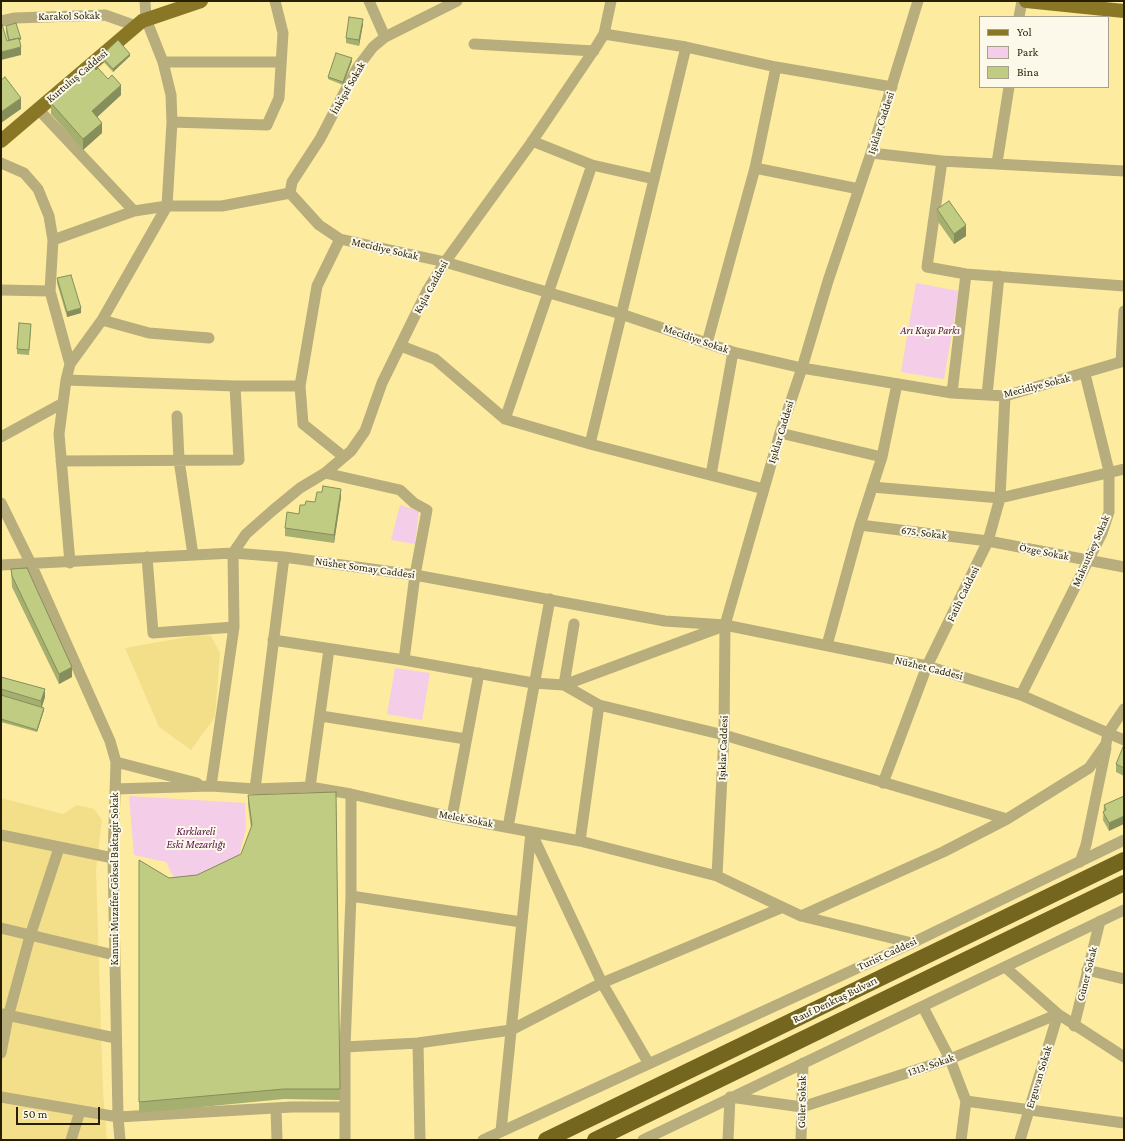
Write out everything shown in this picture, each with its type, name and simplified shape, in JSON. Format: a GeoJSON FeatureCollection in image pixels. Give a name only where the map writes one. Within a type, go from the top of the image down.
{"type":"FeatureCollection","features":[{"type":"Feature","properties":{"kind":"highway","name":"Rauf Denktaş Bulvarı"},"geometry":{"type":"LineString","coordinates":[[546,1140],[1124,860]]}},
{"type":"Feature","properties":{"kind":"highway","name":"Rauf Denktaş Bulvarı"},"geometry":{"type":"LineString","coordinates":[[595,1140],[1124,884]]}},
{"type":"Feature","properties":{"kind":"main road","name":"Kurtuluş Caddesi"},"geometry":{"type":"LineString","coordinates":[[1,141],[141,23],[201,1]]}},
{"type":"Feature","properties":{"kind":"main road"},"geometry":{"type":"LineString","coordinates":[[1026,1],[1124,11]]}},
{"type":"Feature","properties":{"kind":"street"},"geometry":{"type":"LineString","coordinates":[[70,563],[59,434],[66,380],[70,364],[102,320],[167,206],[172,122],[171,95],[163,62],[141,23],[145,1]]}},
{"type":"Feature","properties":{"kind":"street"},"geometry":{"type":"LineString","coordinates":[[172,122],[267,125],[279,98],[283,32],[275,1]]}},
{"type":"Feature","properties":{"kind":"street"},"geometry":{"type":"LineString","coordinates":[[369,1],[385,37]]}},
{"type":"Feature","properties":{"kind":"street","name":"İnkişaf Sokak"},"geometry":{"type":"LineString","coordinates":[[290,193],[292,182],[320,139],[357,68],[373,47],[385,37],[457,1]]}},
{"type":"Feature","properties":{"kind":"street","name":"Kışla Caddesi"},"geometry":{"type":"LineString","coordinates":[[233,553],[246,534],[272,511],[300,488],[325,473],[351,451],[365,431],[382,383],[427,291],[445,262],[532,141],[594,51],[604,34],[611,1]]}},
{"type":"Feature","properties":{"kind":"street","name":"Işıklar Caddesi"},"geometry":{"type":"LineString","coordinates":[[717,876],[724,735],[725,625],[780,433],[802,368],[828,281],[871,153],[918,1]]}},
{"type":"Feature","properties":{"kind":"street"},"geometry":{"type":"LineString","coordinates":[[1019,16],[1022,1]]}},
{"type":"Feature","properties":{"kind":"street","name":"Karakol Sokak"},"geometry":{"type":"LineString","coordinates":[[1,21],[16,18],[105,15],[141,23]]}},
{"type":"Feature","properties":{"kind":"street"},"geometry":{"type":"LineString","coordinates":[[604,34],[686,47],[776,67],[892,87]]}},
{"type":"Feature","properties":{"kind":"street"},"geometry":{"type":"LineString","coordinates":[[474,44],[594,51]]}},
{"type":"Feature","properties":{"kind":"street"},"geometry":{"type":"LineString","coordinates":[[590,444],[686,47]]}},
{"type":"Feature","properties":{"kind":"street"},"geometry":{"type":"LineString","coordinates":[[163,62],[281,62]]}},
{"type":"Feature","properties":{"kind":"street"},"geometry":{"type":"LineString","coordinates":[[707,343],[755,168],[776,67]]}},
{"type":"Feature","properties":{"kind":"street"},"geometry":{"type":"LineString","coordinates":[[997,163],[1009,88]]}},
{"type":"Feature","properties":{"kind":"street"},"geometry":{"type":"LineString","coordinates":[[38,109],[134,211]]}},
{"type":"Feature","properties":{"kind":"street"},"geometry":{"type":"LineString","coordinates":[[532,141],[592,165],[654,179]]}},
{"type":"Feature","properties":{"kind":"street"},"geometry":{"type":"LineString","coordinates":[[871,153],[942,161],[1124,171]]}},
{"type":"Feature","properties":{"kind":"street"},"geometry":{"type":"LineString","coordinates":[[942,161],[927,267],[966,274],[1124,286]]}},
{"type":"Feature","properties":{"kind":"street"},"geometry":{"type":"LineString","coordinates":[[1,163],[24,173],[38,189],[49,216],[52,240],[50,291],[70,364]]}},
{"type":"Feature","properties":{"kind":"street"},"geometry":{"type":"LineString","coordinates":[[505,419],[592,165]]}},
{"type":"Feature","properties":{"kind":"street"},"geometry":{"type":"LineString","coordinates":[[755,168],[859,189]]}},
{"type":"Feature","properties":{"kind":"street"},"geometry":{"type":"LineString","coordinates":[[52,240],[134,211],[167,206],[222,206],[290,193]]}},
{"type":"Feature","properties":{"kind":"street","name":"Mecidiye Sokak"},"geometry":{"type":"LineString","coordinates":[[290,193],[319,225],[340,239],[445,262],[621,314],[733,352],[802,368],[952,393],[1005,396],[1085,374],[1123,361]]}},
{"type":"Feature","properties":{"kind":"street"},"geometry":{"type":"LineString","coordinates":[[340,239],[317,286],[300,386],[303,424],[344,457]]}},
{"type":"Feature","properties":{"kind":"street"},"geometry":{"type":"LineString","coordinates":[[952,393],[966,274]]}},
{"type":"Feature","properties":{"kind":"street"},"geometry":{"type":"LineString","coordinates":[[987,395],[999,276]]}},
{"type":"Feature","properties":{"kind":"street"},"geometry":{"type":"LineString","coordinates":[[1,290],[50,291]]}},
{"type":"Feature","properties":{"kind":"street"},"geometry":{"type":"LineString","coordinates":[[1123,361],[1124,311]]}},
{"type":"Feature","properties":{"kind":"street"},"geometry":{"type":"LineString","coordinates":[[102,320],[150,333],[209,338]]}},
{"type":"Feature","properties":{"kind":"street"},"geometry":{"type":"LineString","coordinates":[[401,346],[435,359],[505,419],[590,444],[764,489]]}},
{"type":"Feature","properties":{"kind":"street"},"geometry":{"type":"LineString","coordinates":[[711,475],[733,352]]}},
{"type":"Feature","properties":{"kind":"street","name":"Maksutbey Sokak"},"geometry":{"type":"LineString","coordinates":[[1022,695],[1102,533],[1109,512],[1109,471],[1085,374]]}},
{"type":"Feature","properties":{"kind":"street"},"geometry":{"type":"LineString","coordinates":[[66,380],[235,386],[300,386]]}},
{"type":"Feature","properties":{"kind":"street"},"geometry":{"type":"LineString","coordinates":[[827,645],[860,525],[882,456],[897,384]]}},
{"type":"Feature","properties":{"kind":"street"},"geometry":{"type":"LineString","coordinates":[[61,461],[239,460],[235,386]]}},
{"type":"Feature","properties":{"kind":"street","name":"Fatih Caddesi"},"geometry":{"type":"LineString","coordinates":[[883,783],[927,666],[988,541],[1000,498],[1005,396]]}},
{"type":"Feature","properties":{"kind":"street"},"geometry":{"type":"LineString","coordinates":[[1,437],[63,403]]}},
{"type":"Feature","properties":{"kind":"street"},"geometry":{"type":"LineString","coordinates":[[177,416],[179,460],[193,555]]}},
{"type":"Feature","properties":{"kind":"street"},"geometry":{"type":"LineString","coordinates":[[780,433],[882,456]]}},
{"type":"Feature","properties":{"kind":"street"},"geometry":{"type":"LineString","coordinates":[[872,487],[1000,498],[1109,471],[1124,469]]}},
{"type":"Feature","properties":{"kind":"street"},"geometry":{"type":"LineString","coordinates":[[325,473],[400,490],[414,503],[427,510],[415,575],[404,660]]}},
{"type":"Feature","properties":{"kind":"street","name":"Kanuni Muzaffer Göksel Baktagir Sokak"},"geometry":{"type":"LineString","coordinates":[[1,503],[31,564],[110,741],[116,762],[112,858],[115,1038],[120,1140]]}},
{"type":"Feature","properties":{"kind":"street","name":"675. Sokak"},"geometry":{"type":"LineString","coordinates":[[860,525],[988,541]]}},
{"type":"Feature","properties":{"kind":"street","name":"Özge Sokak"},"geometry":{"type":"LineString","coordinates":[[988,541],[1124,567]]}},
{"type":"Feature","properties":{"kind":"street"},"geometry":{"type":"LineString","coordinates":[[211,786],[234,627],[233,553]]}},
{"type":"Feature","properties":{"kind":"street","name":"Nüshet Somay Caddesi"},"geometry":{"type":"LineString","coordinates":[[1,565],[70,563],[147,557],[233,553],[284,557],[415,575],[665,621],[725,625]]}},
{"type":"Feature","properties":{"kind":"street"},"geometry":{"type":"LineString","coordinates":[[147,557],[153,633],[234,627]]}},
{"type":"Feature","properties":{"kind":"street"},"geometry":{"type":"LineString","coordinates":[[255,789],[284,557]]}},
{"type":"Feature","properties":{"kind":"street"},"geometry":{"type":"LineString","coordinates":[[508,826],[533,683],[550,599]]}},
{"type":"Feature","properties":{"kind":"street"},"geometry":{"type":"LineString","coordinates":[[564,686],[574,624]]}},
{"type":"Feature","properties":{"kind":"street"},"geometry":{"type":"LineString","coordinates":[[564,686],[725,625]]}},
{"type":"Feature","properties":{"kind":"street","name":"Nüzhet Caddesi"},"geometry":{"type":"LineString","coordinates":[[725,625],[927,666],[1022,695],[1107,738],[1124,740]]}},
{"type":"Feature","properties":{"kind":"street"},"geometry":{"type":"LineString","coordinates":[[273,640],[404,660],[533,683],[564,686],[599,705],[724,735],[1007,819]]}},
{"type":"Feature","properties":{"kind":"street"},"geometry":{"type":"LineString","coordinates":[[310,787],[321,716],[329,649]]}},
{"type":"Feature","properties":{"kind":"street"},"geometry":{"type":"LineString","coordinates":[[452,817],[479,673]]}},
{"type":"Feature","properties":{"kind":"street"},"geometry":{"type":"LineString","coordinates":[[580,840],[599,705]]}},
{"type":"Feature","properties":{"kind":"street"},"geometry":{"type":"LineString","coordinates":[[801,916],[943,852],[1007,819],[1089,768],[1124,709]]}},
{"type":"Feature","properties":{"kind":"street"},"geometry":{"type":"LineString","coordinates":[[321,716],[466,739]]}},
{"type":"Feature","properties":{"kind":"street"},"geometry":{"type":"LineString","coordinates":[[1080,862],[1086,845],[1107,738]]}},
{"type":"Feature","properties":{"kind":"street","name":"Melek Sokak"},"geometry":{"type":"LineString","coordinates":[[116,762],[211,786]]}},
{"type":"Feature","properties":{"kind":"street","name":"Melek Sokak"},"geometry":{"type":"LineString","coordinates":[[115,789],[211,786],[255,789],[310,787],[351,794],[452,817],[580,840],[717,876],[781,908],[801,916],[912,943]]}},
{"type":"Feature","properties":{"kind":"street"},"geometry":{"type":"LineString","coordinates":[[345,1140],[345,1047],[350,896],[351,794]]}},
{"type":"Feature","properties":{"kind":"street"},"geometry":{"type":"LineString","coordinates":[[501,1131],[531,832]]}},
{"type":"Feature","properties":{"kind":"street"},"geometry":{"type":"LineString","coordinates":[[531,832],[602,983],[649,1064]]}},
{"type":"Feature","properties":{"kind":"street"},"geometry":{"type":"LineString","coordinates":[[1,836],[112,858]]}},
{"type":"Feature","properties":{"kind":"street","name":"Turist Caddesi"},"geometry":{"type":"LineString","coordinates":[[482,1140],[912,943],[1124,840]]}},
{"type":"Feature","properties":{"kind":"street"},"geometry":{"type":"LineString","coordinates":[[1,1053],[4,1016],[59,848]]}},
{"type":"Feature","properties":{"kind":"street"},"geometry":{"type":"LineString","coordinates":[[350,896],[521,922]]}},
{"type":"Feature","properties":{"kind":"street"},"geometry":{"type":"LineString","coordinates":[[345,1047],[418,1043],[511,1030],[602,983],[781,908]]}},
{"type":"Feature","properties":{"kind":"street"},"geometry":{"type":"LineString","coordinates":[[643,1140],[730,1097],[923,1007],[1124,910]]}},
{"type":"Feature","properties":{"kind":"street","name":"Güner Sokak"},"geometry":{"type":"LineString","coordinates":[[1074,1026],[1100,921]]}},
{"type":"Feature","properties":{"kind":"street"},"geometry":{"type":"LineString","coordinates":[[1,928],[114,955]]}},
{"type":"Feature","properties":{"kind":"street"},"geometry":{"type":"LineString","coordinates":[[1005,967],[1058,1014],[1074,1026],[1095,1037],[1124,1057]]}},
{"type":"Feature","properties":{"kind":"street"},"geometry":{"type":"LineString","coordinates":[[1087,970],[1124,979]]}},
{"type":"Feature","properties":{"kind":"street"},"geometry":{"type":"LineString","coordinates":[[923,1007],[950,1059],[966,1101],[961,1140]]}},
{"type":"Feature","properties":{"kind":"street","name":"1313. Sokak"},"geometry":{"type":"LineString","coordinates":[[802,1107],[950,1059],[1058,1014]]}},
{"type":"Feature","properties":{"kind":"street","name":"Erguvan Sokak"},"geometry":{"type":"LineString","coordinates":[[1020,1140],[1058,1014]]}},
{"type":"Feature","properties":{"kind":"street"},"geometry":{"type":"LineString","coordinates":[[4,1016],[115,1038]]}},
{"type":"Feature","properties":{"kind":"street"},"geometry":{"type":"LineString","coordinates":[[418,1043],[420,1140]]}},
{"type":"Feature","properties":{"kind":"street","name":"Güler Sokak"},"geometry":{"type":"LineString","coordinates":[[801,1140],[803,1063]]}},
{"type":"Feature","properties":{"kind":"street"},"geometry":{"type":"LineString","coordinates":[[1,1097],[118,1117],[276,1108],[345,1107]]}},
{"type":"Feature","properties":{"kind":"street"},"geometry":{"type":"LineString","coordinates":[[730,1097],[802,1107]]}},
{"type":"Feature","properties":{"kind":"street"},"geometry":{"type":"LineString","coordinates":[[728,1140],[730,1097]]}},
{"type":"Feature","properties":{"kind":"street"},"geometry":{"type":"LineString","coordinates":[[966,1101],[1029,1108],[1124,1123]]}},
{"type":"Feature","properties":{"kind":"street"},"geometry":{"type":"LineString","coordinates":[[276,1108],[277,1140]]}},
{"type":"Feature","properties":{"kind":"street"},"geometry":{"type":"LineString","coordinates":[[71,1140],[80,1111]]}},
{"type":"Feature","properties":{"kind":"shaded area"},"geometry":{"type":"Polygon","coordinates":[[[198,635],[211,636],[220,653],[215,717],[191,750],[159,727],[125,648],[198,635]]]}},
{"type":"Feature","properties":{"kind":"shaded area"},"geometry":{"type":"Polygon","coordinates":[[[1,798],[63,814],[77,805],[94,809],[102,820],[96,870],[103,1092],[107,1140],[1,1140],[1,798]]]}},
{"type":"Feature","properties":{"kind":"green space","name":"Arı Kuşu Parkı"},"geometry":{"type":"Polygon","coordinates":[[[916,283],[959,291],[944,379],[901,372],[916,283]]]}},
{"type":"Feature","properties":{"kind":"green space"},"geometry":{"type":"Polygon","coordinates":[[[400,505],[419,511],[415,544],[391,540],[400,505]]]}},
{"type":"Feature","properties":{"kind":"green space"},"geometry":{"type":"Polygon","coordinates":[[[395,668],[430,673],[422,720],[387,714],[395,668]]]}},
{"type":"Feature","properties":{"kind":"green space","name":"Kırklareli Eski Mezarlığı"},"geometry":{"type":"Polygon","coordinates":[[[129,796],[245,803],[246,828],[239,856],[208,877],[176,882],[166,862],[134,855],[129,796]]]}},
{"type":"Feature","properties":{"kind":"building"},"geometry":{"type":"Polygon","coordinates":[[[349,17],[363,19],[359,40],[346,38],[349,17]]]}},
{"type":"Feature","properties":{"kind":"building"},"geometry":{"type":"Polygon","coordinates":[[[16,23],[21,39],[9,40],[6,26],[16,23]]]}},
{"type":"Feature","properties":{"kind":"building"},"geometry":{"type":"Polygon","coordinates":[[[1,24],[7,41],[19,38],[21,47],[1,52],[1,24]]]}},
{"type":"Feature","properties":{"kind":"building"},"geometry":{"type":"Polygon","coordinates":[[[118,40],[130,54],[113,69],[101,56],[118,40]]]}},
{"type":"Feature","properties":{"kind":"building"},"geometry":{"type":"Polygon","coordinates":[[[336,53],[352,58],[343,82],[328,77],[336,53]]]}},
{"type":"Feature","properties":{"kind":"building"},"geometry":{"type":"Polygon","coordinates":[[[92,66],[96,70],[98,68],[108,79],[112,75],[121,85],[92,111],[102,123],[83,139],[51,103],[92,66]]]}},
{"type":"Feature","properties":{"kind":"building"},"geometry":{"type":"Polygon","coordinates":[[[5,77],[21,98],[1,112],[1,80],[5,77]]]}},
{"type":"Feature","properties":{"kind":"building"},"geometry":{"type":"Polygon","coordinates":[[[949,201],[966,225],[954,234],[937,209],[949,201]]]}},
{"type":"Feature","properties":{"kind":"building"},"geometry":{"type":"Polygon","coordinates":[[[71,275],[81,308],[67,312],[57,278],[71,275]]]}},
{"type":"Feature","properties":{"kind":"building"},"geometry":{"type":"Polygon","coordinates":[[[19,323],[31,324],[29,350],[17,349],[19,323]]]}},
{"type":"Feature","properties":{"kind":"building"},"geometry":{"type":"Polygon","coordinates":[[[323,486],[341,489],[334,535],[285,528],[287,512],[299,514],[300,505],[305,505],[306,501],[315,502],[317,492],[322,492],[323,486]]]}},
{"type":"Feature","properties":{"kind":"building"},"geometry":{"type":"Polygon","coordinates":[[[27,568],[72,667],[59,674],[12,576],[11,569],[27,568]]]}},
{"type":"Feature","properties":{"kind":"building"},"geometry":{"type":"Polygon","coordinates":[[[1,677],[45,689],[41,701],[1,689],[1,677]]]}},
{"type":"Feature","properties":{"kind":"building"},"geometry":{"type":"Polygon","coordinates":[[[1,695],[44,708],[37,730],[1,719],[1,695]]]}},
{"type":"Feature","properties":{"kind":"building"},"geometry":{"type":"Polygon","coordinates":[[[1123,747],[1124,748],[1124,768],[1116,764],[1123,747]]]}},
{"type":"Feature","properties":{"kind":"building"},"geometry":{"type":"Polygon","coordinates":[[[336,792],[340,1089],[284,1089],[139,1102],[139,860],[169,878],[197,875],[241,854],[252,825],[248,795],[336,792]]]}},
{"type":"Feature","properties":{"kind":"building"},"geometry":{"type":"Polygon","coordinates":[[[1124,796],[1124,816],[1109,823],[1103,812],[1106,810],[1104,805],[1124,796]]]}}]}
